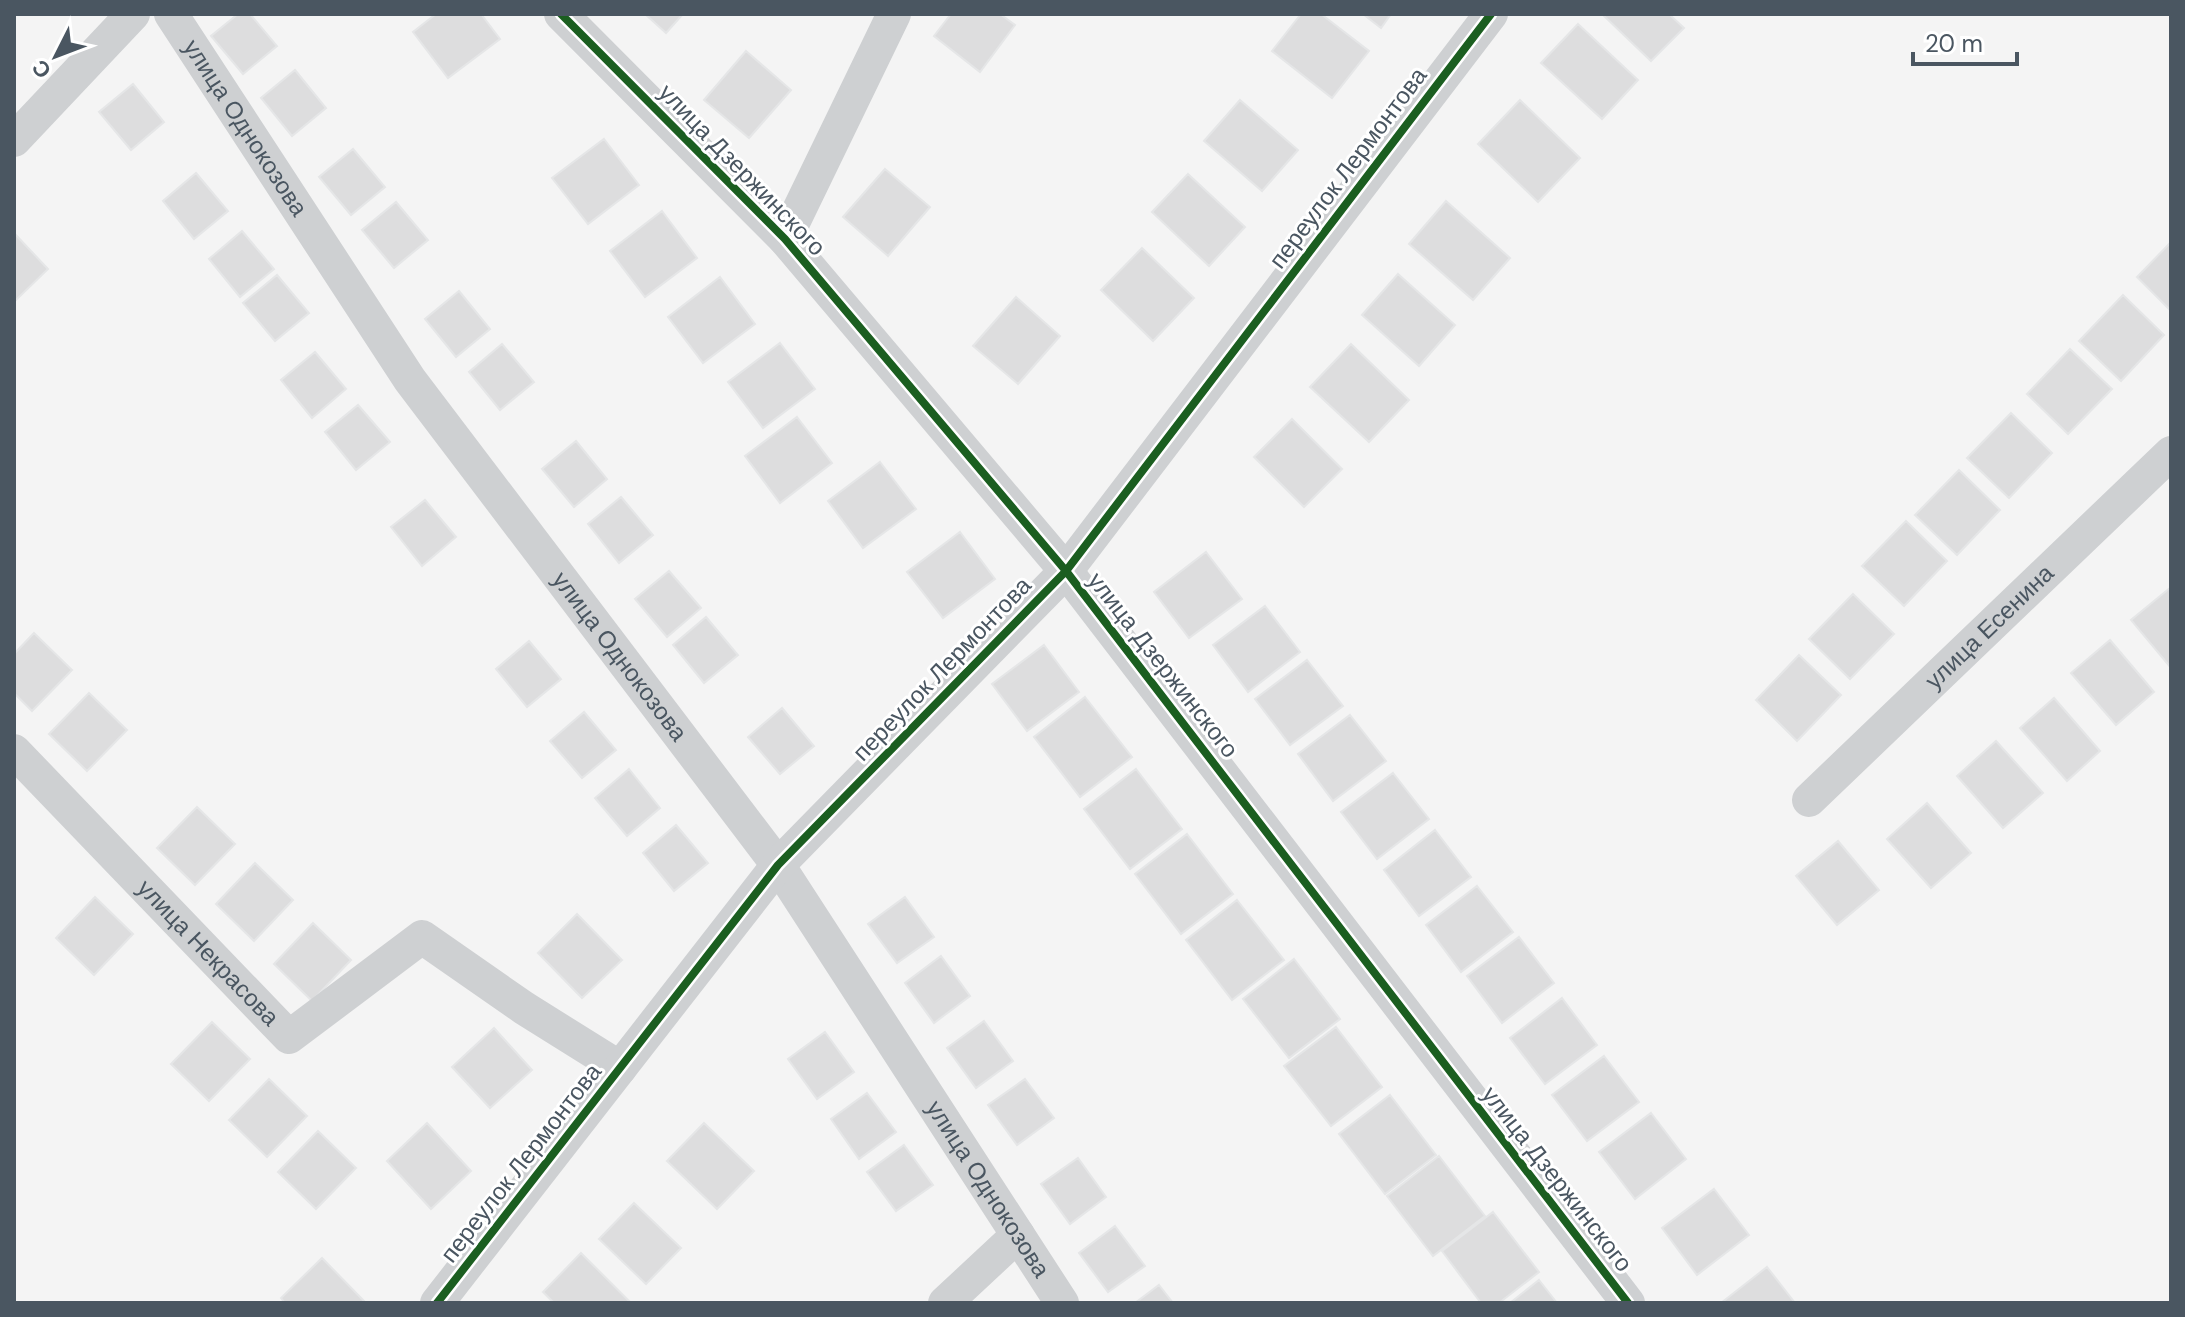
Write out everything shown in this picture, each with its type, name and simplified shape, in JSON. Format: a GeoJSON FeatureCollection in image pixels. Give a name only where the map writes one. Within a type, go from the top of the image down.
{"type":"FeatureCollection","features":[{"type":"Feature","properties":{"kind":"street"},"geometry":{"type":"LineString","coordinates":[[14,140],[133,14]]}},
{"type":"Feature","properties":{"kind":"street","name":"улица Однокозова"},"geometry":{"type":"LineString","coordinates":[[171,14],[410,380],[778,865],[1062,1303]]}},
{"type":"Feature","properties":{"kind":"street","name":"улица Дзержинского"},"geometry":{"type":"LineString","coordinates":[[561,14],[785,239],[1066,571],[1628,1303]]}},
{"type":"Feature","properties":{"kind":"street"},"geometry":{"type":"LineString","coordinates":[[785,239],[894,14]]}},
{"type":"Feature","properties":{"kind":"street","name":"переулок Лермонтова"},"geometry":{"type":"LineString","coordinates":[[437,1303],[778,865],[1066,571],[1491,14]]}},
{"type":"Feature","properties":{"kind":"street","name":"улица Есенина"},"geometry":{"type":"LineString","coordinates":[[1809,800],[2171,453]]}},
{"type":"Feature","properties":{"kind":"street","name":"улица Некрасова"},"geometry":{"type":"LineString","coordinates":[[14,751],[289,1037],[422,937],[524,1008],[620,1068]]}},
{"type":"Feature","properties":{"kind":"street"},"geometry":{"type":"LineString","coordinates":[[945,1303],[1018,1235]]}},
{"type":"Feature","properties":{"kind":"building"},"geometry":{"type":"Polygon","coordinates":[[[238,14],[250,14],[277,46],[243,74],[211,36],[238,14]]]}},
{"type":"Feature","properties":{"kind":"building"},"geometry":{"type":"Polygon","coordinates":[[[436,14],[481,14],[500,39],[448,78],[413,32],[436,14]]]}},
{"type":"Feature","properties":{"kind":"building"},"geometry":{"type":"Polygon","coordinates":[[[645,14],[683,14],[666,33],[645,14]]]}},
{"type":"Feature","properties":{"kind":"building"},"geometry":{"type":"Polygon","coordinates":[[[951,14],[1000,14],[1015,25],[980,72],[934,36],[951,14]]]}},
{"type":"Feature","properties":{"kind":"building"},"geometry":{"type":"Polygon","coordinates":[[[1301,14],[1321,14],[1369,51],[1332,98],[1272,51],[1301,14]]]}},
{"type":"Feature","properties":{"kind":"building"},"geometry":{"type":"Polygon","coordinates":[[[1363,14],[1391,14],[1381,28],[1363,14]]]}},
{"type":"Feature","properties":{"kind":"building"},"geometry":{"type":"Polygon","coordinates":[[[1602,14],[1669,14],[1684,28],[1651,61],[1602,14]]]}},
{"type":"Feature","properties":{"kind":"building"},"geometry":{"type":"Polygon","coordinates":[[[1578,24],[1638,80],[1602,119],[1541,63],[1578,24]]]}},
{"type":"Feature","properties":{"kind":"building"},"geometry":{"type":"Polygon","coordinates":[[[746,51],[791,90],[749,138],[704,100],[746,51]]]}},
{"type":"Feature","properties":{"kind":"building"},"geometry":{"type":"Polygon","coordinates":[[[295,70],[326,108],[292,136],[261,98],[295,70]]]}},
{"type":"Feature","properties":{"kind":"building"},"geometry":{"type":"Polygon","coordinates":[[[133,84],[164,122],[131,150],[99,112],[133,84]]]}},
{"type":"Feature","properties":{"kind":"building"},"geometry":{"type":"Polygon","coordinates":[[[1240,100],[1298,150],[1262,191],[1204,141],[1240,100]]]}},
{"type":"Feature","properties":{"kind":"building"},"geometry":{"type":"Polygon","coordinates":[[[1520,100],[1580,158],[1538,202],[1478,144],[1520,100]]]}},
{"type":"Feature","properties":{"kind":"building"},"geometry":{"type":"Polygon","coordinates":[[[604,139],[639,185],[588,224],[552,178],[604,139]]]}},
{"type":"Feature","properties":{"kind":"building"},"geometry":{"type":"Polygon","coordinates":[[[353,149],[385,187],[351,215],[319,177],[353,149]]]}},
{"type":"Feature","properties":{"kind":"building"},"geometry":{"type":"Polygon","coordinates":[[[885,169],[930,207],[888,256],[843,217],[885,169]]]}},
{"type":"Feature","properties":{"kind":"building"},"geometry":{"type":"Polygon","coordinates":[[[196,173],[228,211],[194,239],[163,201],[196,173]]]}},
{"type":"Feature","properties":{"kind":"building"},"geometry":{"type":"Polygon","coordinates":[[[1188,174],[1245,227],[1209,266],[1152,212],[1188,174]]]}},
{"type":"Feature","properties":{"kind":"building"},"geometry":{"type":"Polygon","coordinates":[[[1446,201],[1510,258],[1473,300],[1409,244],[1446,201]]]}},
{"type":"Feature","properties":{"kind":"building"},"geometry":{"type":"Polygon","coordinates":[[[396,202],[428,240],[394,268],[362,230],[396,202]]]}},
{"type":"Feature","properties":{"kind":"building"},"geometry":{"type":"Polygon","coordinates":[[[662,211],[697,258],[645,297],[610,251],[662,211]]]}},
{"type":"Feature","properties":{"kind":"building"},"geometry":{"type":"Polygon","coordinates":[[[242,231],[274,269],[240,297],[209,259],[242,231]]]}},
{"type":"Feature","properties":{"kind":"building"},"geometry":{"type":"Polygon","coordinates":[[[14,233],[48,269],[14,302],[14,233]]]}},
{"type":"Feature","properties":{"kind":"building"},"geometry":{"type":"Polygon","coordinates":[[[2171,242],[2171,311],[2137,277],[2171,242]]]}},
{"type":"Feature","properties":{"kind":"building"},"geometry":{"type":"Polygon","coordinates":[[[1142,248],[1194,298],[1153,341],[1101,290],[1142,248]]]}},
{"type":"Feature","properties":{"kind":"building"},"geometry":{"type":"Polygon","coordinates":[[[1398,274],[1455,325],[1419,366],[1362,315],[1398,274]]]}},
{"type":"Feature","properties":{"kind":"building"},"geometry":{"type":"Polygon","coordinates":[[[277,275],[309,313],[275,341],[243,303],[277,275]]]}},
{"type":"Feature","properties":{"kind":"building"},"geometry":{"type":"Polygon","coordinates":[[[720,277],[755,324],[703,363],[668,317],[720,277]]]}},
{"type":"Feature","properties":{"kind":"building"},"geometry":{"type":"Polygon","coordinates":[[[459,291],[490,329],[456,357],[425,319],[459,291]]]}},
{"type":"Feature","properties":{"kind":"building"},"geometry":{"type":"Polygon","coordinates":[[[2123,295],[2164,335],[2121,381],[2079,341],[2123,295]]]}},
{"type":"Feature","properties":{"kind":"building"},"geometry":{"type":"Polygon","coordinates":[[[1016,297],[1060,336],[1018,384],[973,346],[1016,297]]]}},
{"type":"Feature","properties":{"kind":"building"},"geometry":{"type":"Polygon","coordinates":[[[780,343],[815,389],[763,428],[728,382],[780,343]]]}},
{"type":"Feature","properties":{"kind":"building"},"geometry":{"type":"Polygon","coordinates":[[[502,344],[534,382],[500,410],[469,372],[502,344]]]}},
{"type":"Feature","properties":{"kind":"building"},"geometry":{"type":"Polygon","coordinates":[[[1351,344],[1409,400],[1369,442],[1310,387],[1351,344]]]}},
{"type":"Feature","properties":{"kind":"building"},"geometry":{"type":"Polygon","coordinates":[[[2070,349],[2112,389],[2068,434],[2027,394],[2070,349]]]}},
{"type":"Feature","properties":{"kind":"building"},"geometry":{"type":"Polygon","coordinates":[[[315,352],[346,389],[312,418],[281,380],[315,352]]]}},
{"type":"Feature","properties":{"kind":"building"},"geometry":{"type":"Polygon","coordinates":[[[358,405],[390,442],[356,470],[325,432],[358,405]]]}},
{"type":"Feature","properties":{"kind":"building"},"geometry":{"type":"Polygon","coordinates":[[[2011,413],[2052,453],[2009,498],[1967,458],[2011,413]]]}},
{"type":"Feature","properties":{"kind":"building"},"geometry":{"type":"Polygon","coordinates":[[[797,417],[832,463],[780,503],[745,456],[797,417]]]}},
{"type":"Feature","properties":{"kind":"building"},"geometry":{"type":"Polygon","coordinates":[[[1292,419],[1342,469],[1304,507],[1254,457],[1292,419]]]}},
{"type":"Feature","properties":{"kind":"building"},"geometry":{"type":"Polygon","coordinates":[[[576,441],[607,479],[574,507],[542,469],[576,441]]]}},
{"type":"Feature","properties":{"kind":"building"},"geometry":{"type":"Polygon","coordinates":[[[880,462],[916,509],[863,548],[828,501],[880,462]]]}},
{"type":"Feature","properties":{"kind":"building"},"geometry":{"type":"Polygon","coordinates":[[[1959,470],[2000,510],[1957,555],[1915,515],[1959,470]]]}},
{"type":"Feature","properties":{"kind":"building"},"geometry":{"type":"Polygon","coordinates":[[[621,497],[653,535],[619,563],[588,524],[621,497]]]}},
{"type":"Feature","properties":{"kind":"building"},"geometry":{"type":"Polygon","coordinates":[[[425,500],[456,537],[422,566],[391,527],[425,500]]]}},
{"type":"Feature","properties":{"kind":"building"},"geometry":{"type":"Polygon","coordinates":[[[1906,521],[1947,561],[1904,606],[1862,566],[1906,521]]]}},
{"type":"Feature","properties":{"kind":"building"},"geometry":{"type":"Polygon","coordinates":[[[960,532],[995,579],[943,618],[907,572],[960,532]]]}},
{"type":"Feature","properties":{"kind":"building"},"geometry":{"type":"Polygon","coordinates":[[[1206,552],[1242,599],[1189,638],[1154,592],[1206,552]]]}},
{"type":"Feature","properties":{"kind":"building"},"geometry":{"type":"Polygon","coordinates":[[[669,571],[701,608],[667,637],[635,599],[669,571]]]}},
{"type":"Feature","properties":{"kind":"building"},"geometry":{"type":"Polygon","coordinates":[[[2171,587],[2171,668],[2131,620],[2171,587]]]}},
{"type":"Feature","properties":{"kind":"building"},"geometry":{"type":"Polygon","coordinates":[[[1853,594],[1894,634],[1850,679],[1809,639],[1853,594]]]}},
{"type":"Feature","properties":{"kind":"building"},"geometry":{"type":"Polygon","coordinates":[[[1265,606],[1300,652],[1248,692],[1213,645],[1265,606]]]}},
{"type":"Feature","properties":{"kind":"building"},"geometry":{"type":"Polygon","coordinates":[[[706,617],[738,655],[704,683],[673,645],[706,617]]]}},
{"type":"Feature","properties":{"kind":"building"},"geometry":{"type":"Polygon","coordinates":[[[34,633],[72,670],[32,711],[14,693],[14,654],[34,633]]]}},
{"type":"Feature","properties":{"kind":"building"},"geometry":{"type":"Polygon","coordinates":[[[2110,640],[2154,692],[2116,725],[2071,673],[2110,640]]]}},
{"type":"Feature","properties":{"kind":"building"},"geometry":{"type":"Polygon","coordinates":[[[529,641],[561,679],[527,707],[496,669],[529,641]]]}},
{"type":"Feature","properties":{"kind":"building"},"geometry":{"type":"Polygon","coordinates":[[[1044,645],[1079,692],[1027,731],[992,684],[1044,645]]]}},
{"type":"Feature","properties":{"kind":"building"},"geometry":{"type":"Polygon","coordinates":[[[1799,655],[1841,695],[1797,741],[1756,700],[1799,655]]]}},
{"type":"Feature","properties":{"kind":"building"},"geometry":{"type":"Polygon","coordinates":[[[1307,660],[1343,706],[1290,745],[1255,699],[1307,660]]]}},
{"type":"Feature","properties":{"kind":"building"},"geometry":{"type":"Polygon","coordinates":[[[89,693],[127,730],[87,771],[49,734],[89,693]]]}},
{"type":"Feature","properties":{"kind":"building"},"geometry":{"type":"Polygon","coordinates":[[[1085,697],[1132,757],[1080,797],[1034,737],[1085,697]]]}},
{"type":"Feature","properties":{"kind":"building"},"geometry":{"type":"Polygon","coordinates":[[[2054,698],[2100,751],[2067,781],[2020,728],[2054,698]]]}},
{"type":"Feature","properties":{"kind":"building"},"geometry":{"type":"Polygon","coordinates":[[[782,708],[814,746],[780,774],[748,737],[782,708]]]}},
{"type":"Feature","properties":{"kind":"building"},"geometry":{"type":"Polygon","coordinates":[[[584,712],[616,750],[582,778],[550,741],[584,712]]]}},
{"type":"Feature","properties":{"kind":"building"},"geometry":{"type":"Polygon","coordinates":[[[1350,715],[1386,761],[1333,801],[1298,754],[1350,715]]]}},
{"type":"Feature","properties":{"kind":"building"},"geometry":{"type":"Polygon","coordinates":[[[1996,741],[2043,793],[2003,828],[1957,776],[1996,741]]]}},
{"type":"Feature","properties":{"kind":"building"},"geometry":{"type":"Polygon","coordinates":[[[629,769],[660,808],[627,836],[595,798],[629,769]]]}},
{"type":"Feature","properties":{"kind":"building"},"geometry":{"type":"Polygon","coordinates":[[[1136,769],[1182,829],[1130,869],[1084,809],[1136,769]]]}},
{"type":"Feature","properties":{"kind":"building"},"geometry":{"type":"Polygon","coordinates":[[[1393,773],[1429,819],[1377,859],[1341,812],[1393,773]]]}},
{"type":"Feature","properties":{"kind":"building"},"geometry":{"type":"Polygon","coordinates":[[[1927,803],[1971,853],[1931,888],[1887,839],[1927,803]]]}},
{"type":"Feature","properties":{"kind":"building"},"geometry":{"type":"Polygon","coordinates":[[[197,807],[235,844],[195,885],[157,848],[197,807]]]}},
{"type":"Feature","properties":{"kind":"building"},"geometry":{"type":"Polygon","coordinates":[[[676,825],[708,863],[674,891],[643,853],[676,825]]]}},
{"type":"Feature","properties":{"kind":"building"},"geometry":{"type":"Polygon","coordinates":[[[1435,830],[1471,877],[1419,916],[1384,870],[1435,830]]]}},
{"type":"Feature","properties":{"kind":"building"},"geometry":{"type":"Polygon","coordinates":[[[1187,834],[1233,894],[1181,934],[1135,874],[1187,834]]]}},
{"type":"Feature","properties":{"kind":"building"},"geometry":{"type":"Polygon","coordinates":[[[1838,841],[1879,890],[1837,925],[1796,876],[1838,841]]]}},
{"type":"Feature","properties":{"kind":"building"},"geometry":{"type":"Polygon","coordinates":[[[255,863],[293,900],[254,941],[216,904],[255,863]]]}},
{"type":"Feature","properties":{"kind":"building"},"geometry":{"type":"Polygon","coordinates":[[[1477,886],[1513,932],[1461,972],[1426,925],[1477,886]]]}},
{"type":"Feature","properties":{"kind":"building"},"geometry":{"type":"Polygon","coordinates":[[[95,897],[133,934],[94,975],[56,938],[95,897]]]}},
{"type":"Feature","properties":{"kind":"building"},"geometry":{"type":"Polygon","coordinates":[[[905,897],[934,937],[897,963],[868,924],[905,897]]]}},
{"type":"Feature","properties":{"kind":"building"},"geometry":{"type":"Polygon","coordinates":[[[1237,900],[1284,960],[1232,1000],[1186,940],[1237,900]]]}},
{"type":"Feature","properties":{"kind":"building"},"geometry":{"type":"Polygon","coordinates":[[[577,914],[622,960],[582,998],[538,953],[577,914]]]}},
{"type":"Feature","properties":{"kind":"building"},"geometry":{"type":"Polygon","coordinates":[[[313,923],[351,960],[312,1001],[274,964],[313,923]]]}},
{"type":"Feature","properties":{"kind":"building"},"geometry":{"type":"Polygon","coordinates":[[[1519,937],[1554,983],[1502,1023],[1467,976],[1519,937]]]}},
{"type":"Feature","properties":{"kind":"building"},"geometry":{"type":"Polygon","coordinates":[[[941,956],[970,996],[934,1023],[905,983],[941,956]]]}},
{"type":"Feature","properties":{"kind":"building"},"geometry":{"type":"Polygon","coordinates":[[[1294,959],[1340,1019],[1289,1058],[1243,999],[1294,959]]]}},
{"type":"Feature","properties":{"kind":"building"},"geometry":{"type":"Polygon","coordinates":[[[1562,998],[1597,1045],[1545,1084],[1510,1038],[1562,998]]]}},
{"type":"Feature","properties":{"kind":"building"},"geometry":{"type":"Polygon","coordinates":[[[984,1021],[1013,1061],[976,1088],[947,1048],[984,1021]]]}},
{"type":"Feature","properties":{"kind":"building"},"geometry":{"type":"Polygon","coordinates":[[[212,1022],[250,1059],[209,1101],[171,1064],[212,1022]]]}},
{"type":"Feature","properties":{"kind":"building"},"geometry":{"type":"Polygon","coordinates":[[[1336,1027],[1382,1087],[1331,1126],[1284,1066],[1336,1027]]]}},
{"type":"Feature","properties":{"kind":"building"},"geometry":{"type":"Polygon","coordinates":[[[494,1028],[532,1070],[490,1108],[452,1067],[494,1028]]]}},
{"type":"Feature","properties":{"kind":"building"},"geometry":{"type":"Polygon","coordinates":[[[825,1032],[854,1072],[817,1099],[788,1059],[825,1032]]]}},
{"type":"Feature","properties":{"kind":"building"},"geometry":{"type":"Polygon","coordinates":[[[1604,1056],[1639,1102],[1587,1141],[1552,1095],[1604,1056]]]}},
{"type":"Feature","properties":{"kind":"building"},"geometry":{"type":"Polygon","coordinates":[[[269,1079],[307,1116],[267,1157],[229,1120],[269,1079]]]}},
{"type":"Feature","properties":{"kind":"building"},"geometry":{"type":"Polygon","coordinates":[[[1025,1079],[1054,1118],[1017,1145],[988,1105],[1025,1079]]]}},
{"type":"Feature","properties":{"kind":"building"},"geometry":{"type":"Polygon","coordinates":[[[867,1093],[896,1132],[859,1159],[831,1119],[867,1093]]]}},
{"type":"Feature","properties":{"kind":"building"},"geometry":{"type":"Polygon","coordinates":[[[1390,1095],[1436,1155],[1385,1194],[1339,1134],[1390,1095]]]}},
{"type":"Feature","properties":{"kind":"building"},"geometry":{"type":"Polygon","coordinates":[[[1651,1113],[1686,1159],[1635,1199],[1599,1152],[1651,1113]]]}},
{"type":"Feature","properties":{"kind":"building"},"geometry":{"type":"Polygon","coordinates":[[[427,1123],[471,1171],[431,1209],[387,1161],[427,1123]]]}},
{"type":"Feature","properties":{"kind":"building"},"geometry":{"type":"Polygon","coordinates":[[[704,1123],[754,1171],[717,1209],[667,1161],[704,1123]]]}},
{"type":"Feature","properties":{"kind":"building"},"geometry":{"type":"Polygon","coordinates":[[[318,1131],[356,1168],[316,1209],[278,1172],[318,1131]]]}},
{"type":"Feature","properties":{"kind":"building"},"geometry":{"type":"Polygon","coordinates":[[[904,1145],[933,1185],[896,1211],[867,1172],[904,1145]]]}},
{"type":"Feature","properties":{"kind":"building"},"geometry":{"type":"Polygon","coordinates":[[[1439,1156],[1485,1216],[1433,1256],[1387,1196],[1439,1156]]]}},
{"type":"Feature","properties":{"kind":"building"},"geometry":{"type":"Polygon","coordinates":[[[1078,1158],[1106,1197],[1070,1224],[1041,1184],[1078,1158]]]}},
{"type":"Feature","properties":{"kind":"building"},"geometry":{"type":"Polygon","coordinates":[[[1714,1189],[1749,1235],[1697,1275],[1662,1228],[1714,1189]]]}},
{"type":"Feature","properties":{"kind":"building"},"geometry":{"type":"Polygon","coordinates":[[[634,1203],[681,1248],[646,1284],[599,1239],[634,1203]]]}},
{"type":"Feature","properties":{"kind":"building"},"geometry":{"type":"Polygon","coordinates":[[[1493,1212],[1539,1272],[1499,1303],[1481,1303],[1442,1251],[1493,1212]]]}},
{"type":"Feature","properties":{"kind":"building"},"geometry":{"type":"Polygon","coordinates":[[[1115,1226],[1145,1266],[1108,1292],[1079,1253],[1115,1226]]]}},
{"type":"Feature","properties":{"kind":"building"},"geometry":{"type":"Polygon","coordinates":[[[581,1253],[629,1301],[627,1303],[554,1303],[543,1292],[581,1253]]]}},
{"type":"Feature","properties":{"kind":"building"},"geometry":{"type":"Polygon","coordinates":[[[322,1258],[365,1302],[285,1303],[281,1298],[322,1258]]]}},
{"type":"Feature","properties":{"kind":"building"},"geometry":{"type":"Polygon","coordinates":[[[1767,1267],[1795,1303],[1721,1303],[1767,1267]]]}},
{"type":"Feature","properties":{"kind":"building"},"geometry":{"type":"Polygon","coordinates":[[[1539,1280],[1557,1303],[1510,1303],[1539,1280]]]}},
{"type":"Feature","properties":{"kind":"building"},"geometry":{"type":"Polygon","coordinates":[[[1159,1285],[1173,1303],[1135,1303],[1159,1285]]]}},
{"type":"Feature","properties":{"kind":"cycle path"},"geometry":{"type":"LineString","coordinates":[[561,14],[785,239],[1066,571],[1628,1303]]}},
{"type":"Feature","properties":{"kind":"cycle path"},"geometry":{"type":"LineString","coordinates":[[437,1303],[778,865],[1066,571],[1491,14]]}}]}
